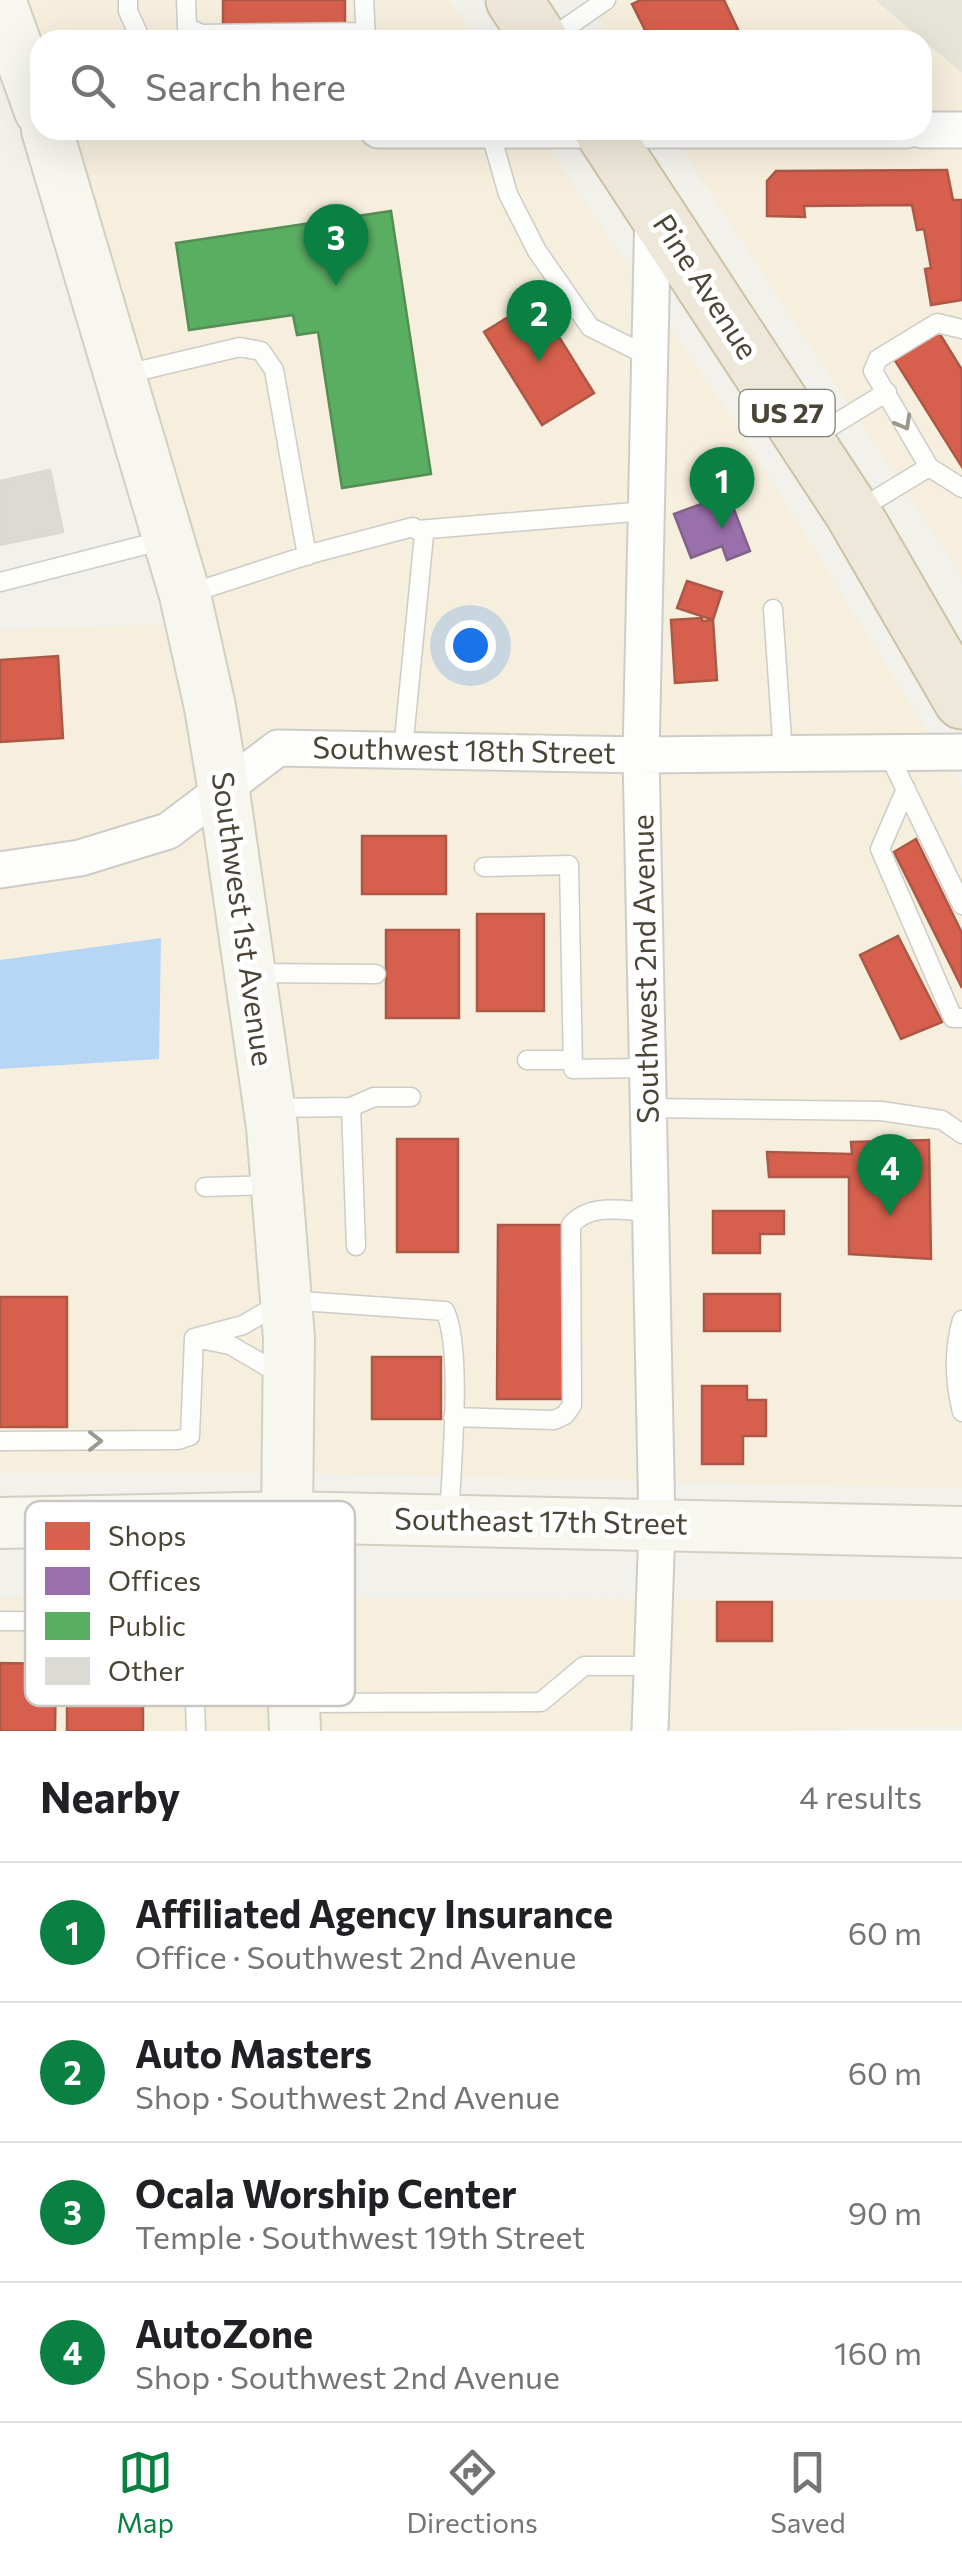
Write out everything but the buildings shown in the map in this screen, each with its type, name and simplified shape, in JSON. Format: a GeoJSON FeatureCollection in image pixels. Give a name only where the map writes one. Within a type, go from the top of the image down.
{"type":"FeatureCollection","features":[{"type":"Feature","properties":{"kind":"highway"},"geometry":{"type":"LineString","coordinates":[[514,0],[536,30]]}},
{"type":"Feature","properties":{"kind":"highway","name":"Pine Avenue"},"geometry":{"type":"LineString","coordinates":[[609,140],[853,513],[962,701]]}},
{"type":"Feature","properties":{"kind":"street"},"geometry":{"type":"LineString","coordinates":[[0,0],[30,83]]}},
{"type":"Feature","properties":{"kind":"street"},"geometry":{"type":"LineString","coordinates":[[932,130],[962,130]]}},
{"type":"Feature","properties":{"kind":"street","name":"Southwest 1st Avenue"},"geometry":{"type":"LineString","coordinates":[[49,140],[185,595],[210,707],[270,1108],[286,1300],[286,1501]]}},
{"type":"Feature","properties":{"kind":"street","name":"Southwest 2nd Avenue"},"geometry":{"type":"LineString","coordinates":[[650,1731],[658,1525],[641,754],[653,206]]}},
{"type":"Feature","properties":{"kind":"street","name":"Southwest 18th Street"},"geometry":{"type":"LineString","coordinates":[[0,870],[80,858],[168,831],[278,748],[641,754],[962,752]]}},
{"type":"Feature","properties":{"kind":"street","name":"Southeast 17th Street"},"geometry":{"type":"LineString","coordinates":[[355,1518],[962,1532]]}},
{"type":"Feature","properties":{"kind":"street","name":"Southeast 17th Street"},"geometry":{"type":"LineString","coordinates":[[0,1522],[25,1522]]}},
{"type":"Feature","properties":{"kind":"lane"},"geometry":{"type":"LineString","coordinates":[[186,0],[186,26],[194,30]]}},
{"type":"Feature","properties":{"kind":"lane"},"geometry":{"type":"LineString","coordinates":[[364,0],[366,30]]}},
{"type":"Feature","properties":{"kind":"lane"},"geometry":{"type":"LineString","coordinates":[[560,30],[606,0]]}},
{"type":"Feature","properties":{"kind":"lane"},"geometry":{"type":"LineString","coordinates":[[128,6],[137,30]]}},
{"type":"Feature","properties":{"kind":"lane"},"geometry":{"type":"LineString","coordinates":[[493,140],[508,194],[538,251],[590,327],[650,357]]}},
{"type":"Feature","properties":{"kind":"lane"},"geometry":{"type":"LineString","coordinates":[[962,329],[937,323],[878,359],[874,371],[929,467],[962,488]]}},
{"type":"Feature","properties":{"kind":"lane"},"geometry":{"type":"LineString","coordinates":[[119,375],[240,347],[261,351],[274,370],[307,556]]}},
{"type":"Feature","properties":{"kind":"lane"},"geometry":{"type":"LineString","coordinates":[[806,441],[886,392]]}},
{"type":"Feature","properties":{"kind":"lane"},"geometry":{"type":"LineString","coordinates":[[853,513],[929,467]]}},
{"type":"Feature","properties":{"kind":"lane"},"geometry":{"type":"LineString","coordinates":[[416,530],[646,512]]}},
{"type":"Feature","properties":{"kind":"lane"},"geometry":{"type":"LineString","coordinates":[[185,595],[413,527],[424,535],[403,750]]}},
{"type":"Feature","properties":{"kind":"lane"},"geometry":{"type":"LineString","coordinates":[[0,582],[168,539]]}},
{"type":"Feature","properties":{"kind":"lane"},"geometry":{"type":"LineString","coordinates":[[773,610],[783,754]]}},
{"type":"Feature","properties":{"kind":"lane"},"geometry":{"type":"LineString","coordinates":[[888,752],[962,905]]}},
{"type":"Feature","properties":{"kind":"lane"},"geometry":{"type":"LineString","coordinates":[[906,789],[880,849],[953,1018],[962,1018]]}},
{"type":"Feature","properties":{"kind":"lane"},"geometry":{"type":"LineString","coordinates":[[484,867],[569,866],[573,1069],[648,1068]]}},
{"type":"Feature","properties":{"kind":"lane"},"geometry":{"type":"LineString","coordinates":[[250,973],[376,974]]}},
{"type":"Feature","properties":{"kind":"lane"},"geometry":{"type":"LineString","coordinates":[[527,1060],[573,1060]]}},
{"type":"Feature","properties":{"kind":"lane"},"geometry":{"type":"LineString","coordinates":[[270,1108],[351,1107],[374,1097],[411,1097]]}},
{"type":"Feature","properties":{"kind":"lane"},"geometry":{"type":"LineString","coordinates":[[351,1107],[356,1246]]}},
{"type":"Feature","properties":{"kind":"lane"},"geometry":{"type":"LineString","coordinates":[[649,1108],[881,1111],[942,1120],[962,1134]]}},
{"type":"Feature","properties":{"kind":"lane"},"geometry":{"type":"LineString","coordinates":[[205,1187],[277,1185]]}},
{"type":"Feature","properties":{"kind":"lane"},"geometry":{"type":"LineString","coordinates":[[453,1417],[554,1420],[565,1416],[572,1406],[570,1225],[581,1214],[596,1210],[651,1212]]}},
{"type":"Feature","properties":{"kind":"lane"},"geometry":{"type":"LineString","coordinates":[[194,1338],[243,1325],[286,1300],[445,1310],[452,1326],[449,1520]]}},
{"type":"Feature","properties":{"kind":"lane"},"geometry":{"type":"LineString","coordinates":[[962,1320],[954,1347],[962,1412]]}},
{"type":"Feature","properties":{"kind":"lane"},"geometry":{"type":"LineString","coordinates":[[194,1338],[230,1345],[289,1379]]}},
{"type":"Feature","properties":{"kind":"lane"},"geometry":{"type":"LineString","coordinates":[[0,1441],[178,1440],[190,1436],[194,1338]]}},
{"type":"Feature","properties":{"kind":"lane"},"geometry":{"type":"LineString","coordinates":[[0,1621],[25,1621]]}},
{"type":"Feature","properties":{"kind":"lane"},"geometry":{"type":"LineString","coordinates":[[294,1717],[541,1702],[584,1666],[652,1666]]}},
{"type":"Feature","properties":{"kind":"lane"},"geometry":{"type":"LineString","coordinates":[[195,1706],[196,1731]]}},
{"type":"Feature","properties":{"kind":"shaded area"},"geometry":{"type":"Polygon","coordinates":[[[16,0],[449,0],[469,30],[34,30],[16,0]]]}},
{"type":"Feature","properties":{"kind":"shaded area"},"geometry":{"type":"Polygon","coordinates":[[[588,0],[875,0],[911,30],[607,30],[588,0]]]}},
{"type":"Feature","properties":{"kind":"shaded area"},"geometry":{"type":"Polygon","coordinates":[[[875,0],[962,0],[962,73],[932,48],[932,30],[911,30],[875,0]]]}},
{"type":"Feature","properties":{"kind":"shaded area"},"geometry":{"type":"Polygon","coordinates":[[[932,48],[962,73],[962,578],[676,140],[932,140],[932,48]]]}},
{"type":"Feature","properties":{"kind":"shaded area"},"geometry":{"type":"Polygon","coordinates":[[[65,140],[544,140],[745,437],[962,787],[962,1489],[302,1473],[287,1125],[65,140]]]}},
{"type":"Feature","properties":{"kind":"shaded area"},"geometry":{"type":"Polygon","coordinates":[[[176,624],[257,1128],[272,1473],[0,1473],[0,1069],[158,1059],[161,938],[0,960],[0,629],[176,624]]]}},
{"type":"Feature","properties":{"kind":"shaded area"},"geometry":{"type":"Polygon","coordinates":[[[0,1597],[25,1597],[25,1706],[279,1706],[280,1731],[0,1731],[0,1597]]]}},
{"type":"Feature","properties":{"kind":"shaded area"},"geometry":{"type":"Polygon","coordinates":[[[355,1598],[962,1600],[962,1726],[759,1731],[311,1731],[310,1706],[355,1706],[355,1598]]]}},
{"type":"Feature","properties":{"kind":"water"},"geometry":{"type":"Polygon","coordinates":[[[161,938],[159,1059],[0,1069],[0,960],[161,938]]]}},
{"type":"Feature","properties":{"kind":"place","name":"Ocala Worship Center"},"geometry":{"type":"Point","coordinates":[336,286]}},
{"type":"Feature","properties":{"kind":"place","name":"Auto Masters"},"geometry":{"type":"Point","coordinates":[539,362]}},
{"type":"Feature","properties":{"kind":"place","name":"Affiliated Agency Insurance"},"geometry":{"type":"Point","coordinates":[722,529]}},
{"type":"Feature","properties":{"kind":"place","name":"AutoZone"},"geometry":{"type":"Point","coordinates":[890,1216]}}]}
